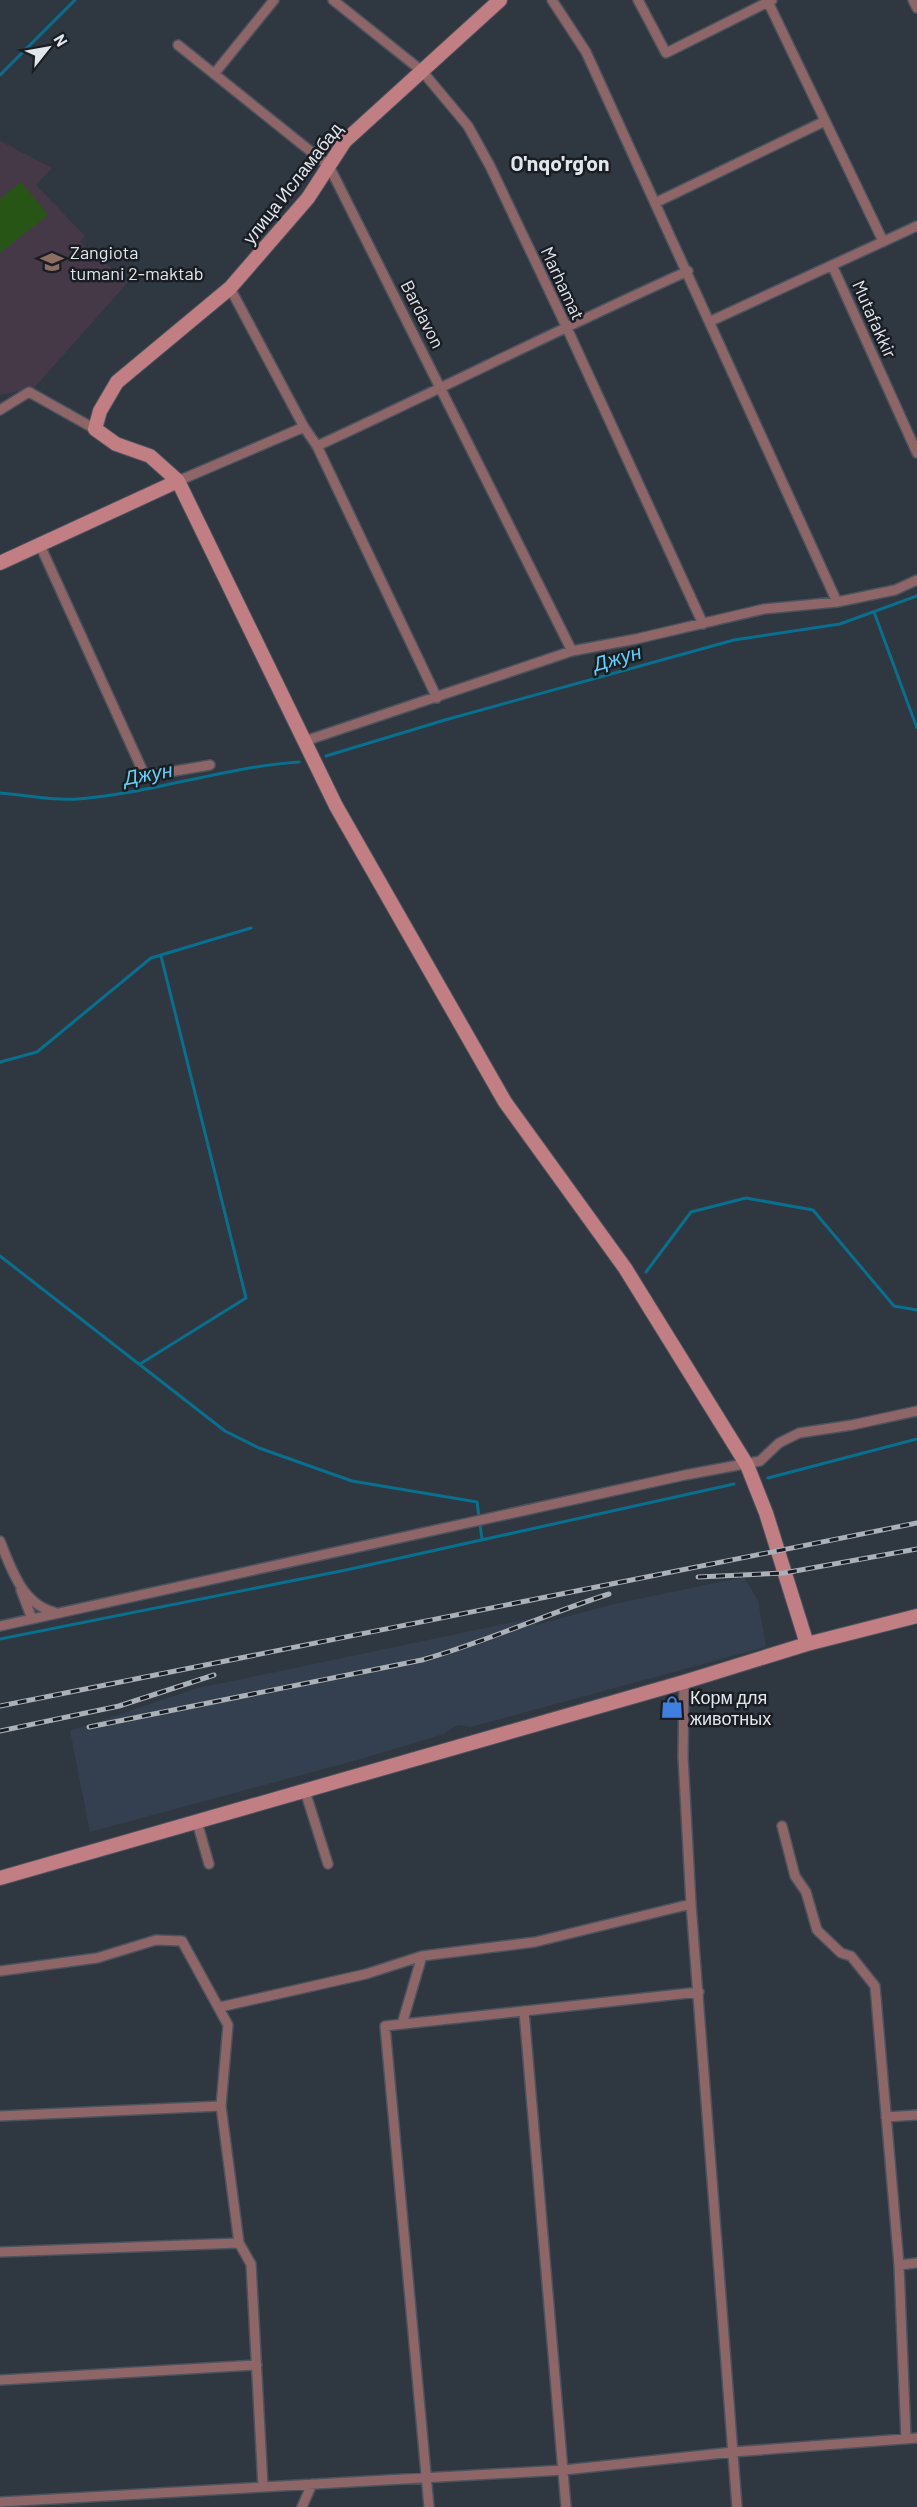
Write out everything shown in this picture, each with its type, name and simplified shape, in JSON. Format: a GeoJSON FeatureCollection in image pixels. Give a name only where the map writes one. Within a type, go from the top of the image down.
{"type":"FeatureCollection","features":[{"type":"Feature","properties":{"kind":"main road","name":"улица Исламабад"},"geometry":{"type":"LineString","coordinates":[[95,429],[100,411],[117,382],[230,288],[308,198],[345,141],[500,0]]}},
{"type":"Feature","properties":{"kind":"main road"},"geometry":{"type":"LineString","coordinates":[[95,429],[116,444],[150,456],[177,481],[336,806],[505,1102],[625,1268],[747,1465],[765,1513],[807,1644]]}},
{"type":"Feature","properties":{"kind":"main road"},"geometry":{"type":"LineString","coordinates":[[0,563],[177,481]]}},
{"type":"Feature","properties":{"kind":"main road"},"geometry":{"type":"LineString","coordinates":[[0,1878],[684,1682],[807,1644],[917,1616]]}},
{"type":"Feature","properties":{"kind":"street"},"geometry":{"type":"LineString","coordinates":[[214,74],[274,0]]}},
{"type":"Feature","properties":{"kind":"street","name":"Marhamat"},"geometry":{"type":"LineString","coordinates":[[333,0],[422,70],[468,126],[490,166],[566,326],[703,624]]}},
{"type":"Feature","properties":{"kind":"street"},"geometry":{"type":"LineString","coordinates":[[552,0],[586,52],[711,321],[837,602]]}},
{"type":"Feature","properties":{"kind":"street"},"geometry":{"type":"LineString","coordinates":[[638,0],[666,53],[770,1],[884,242]]}},
{"type":"Feature","properties":{"kind":"street"},"geometry":{"type":"LineString","coordinates":[[913,0],[917,8]]}},
{"type":"Feature","properties":{"kind":"street","name":"Bardavon"},"geometry":{"type":"LineString","coordinates":[[178,45],[329,166],[572,651]]}},
{"type":"Feature","properties":{"kind":"street"},"geometry":{"type":"LineString","coordinates":[[655,203],[825,121]]}},
{"type":"Feature","properties":{"kind":"street"},"geometry":{"type":"LineString","coordinates":[[711,321],[917,226]]}},
{"type":"Feature","properties":{"kind":"street","name":"Mutafakkir"},"geometry":{"type":"LineString","coordinates":[[832,265],[917,453]]}},
{"type":"Feature","properties":{"kind":"street"},"geometry":{"type":"LineString","coordinates":[[316,446],[442,388],[566,326],[688,271]]}},
{"type":"Feature","properties":{"kind":"street"},"geometry":{"type":"LineString","coordinates":[[230,288],[316,446],[437,698]]}},
{"type":"Feature","properties":{"kind":"street"},"geometry":{"type":"LineString","coordinates":[[0,410],[29,392],[95,429]]}},
{"type":"Feature","properties":{"kind":"street"},"geometry":{"type":"LineString","coordinates":[[177,481],[304,427]]}},
{"type":"Feature","properties":{"kind":"street"},"geometry":{"type":"LineString","coordinates":[[39,543],[145,776],[210,765]]}},
{"type":"Feature","properties":{"kind":"street"},"geometry":{"type":"LineString","coordinates":[[305,741],[572,651],[764,609],[837,602],[895,590],[917,580]]}},
{"type":"Feature","properties":{"kind":"street"},"geometry":{"type":"LineString","coordinates":[[0,1626],[685,1475],[747,1465],[760,1461],[779,1443],[799,1433],[852,1425],[917,1411]]}},
{"type":"Feature","properties":{"kind":"street"},"geometry":{"type":"LineString","coordinates":[[0,1541],[32,1619]]}},
{"type":"Feature","properties":{"kind":"street"},"geometry":{"type":"LineString","coordinates":[[20,1588],[42,1609],[58,1613]]}},
{"type":"Feature","properties":{"kind":"street"},"geometry":{"type":"LineString","coordinates":[[684,1682],[683,1757],[691,1904],[737,2507]]}},
{"type":"Feature","properties":{"kind":"street"},"geometry":{"type":"LineString","coordinates":[[305,1791],[328,1864]]}},
{"type":"Feature","properties":{"kind":"street"},"geometry":{"type":"LineString","coordinates":[[197,1822],[209,1864]]}},
{"type":"Feature","properties":{"kind":"street"},"geometry":{"type":"LineString","coordinates":[[782,1826],[795,1876],[807,1892],[818,1930],[841,1953],[851,1956],[875,1986],[900,2265],[906,2439]]}},
{"type":"Feature","properties":{"kind":"street"},"geometry":{"type":"LineString","coordinates":[[220,2007],[366,1974],[422,1956],[535,1942],[691,1904]]}},
{"type":"Feature","properties":{"kind":"street"},"geometry":{"type":"LineString","coordinates":[[0,1971],[97,1958],[156,1940],[182,1941],[220,2007],[228,2025],[221,2106],[239,2244],[251,2264],[263,2487]]}},
{"type":"Feature","properties":{"kind":"street"},"geometry":{"type":"LineString","coordinates":[[402,2024],[422,1956]]}},
{"type":"Feature","properties":{"kind":"street"},"geometry":{"type":"LineString","coordinates":[[429,2507],[385,2026],[699,1992]]}},
{"type":"Feature","properties":{"kind":"street"},"geometry":{"type":"LineString","coordinates":[[524,2011],[566,2507]]}},
{"type":"Feature","properties":{"kind":"street"},"geometry":{"type":"LineString","coordinates":[[0,2116],[221,2106]]}},
{"type":"Feature","properties":{"kind":"street"},"geometry":{"type":"LineString","coordinates":[[886,2117],[917,2115]]}},
{"type":"Feature","properties":{"kind":"street"},"geometry":{"type":"LineString","coordinates":[[0,2253],[239,2244]]}},
{"type":"Feature","properties":{"kind":"street"},"geometry":{"type":"LineString","coordinates":[[900,2265],[917,2264]]}},
{"type":"Feature","properties":{"kind":"street"},"geometry":{"type":"LineString","coordinates":[[0,2380],[257,2365]]}},
{"type":"Feature","properties":{"kind":"street"},"geometry":{"type":"LineString","coordinates":[[0,2502],[564,2470],[733,2452],[917,2438]]}},
{"type":"Feature","properties":{"kind":"street"},"geometry":{"type":"LineString","coordinates":[[302,2507],[312,2484]]}},
{"type":"Feature","properties":{"kind":"shaded area","name":"Zangiota tumani 2-maktab"},"geometry":{"type":"Polygon","coordinates":[[[0,141],[52,168],[36,185],[85,236],[80,242],[128,282],[34,388],[0,395],[0,141]]]}},
{"type":"Feature","properties":{"kind":"shaded area"},"geometry":{"type":"Polygon","coordinates":[[[744,1577],[758,1600],[766,1647],[471,1727],[458,1725],[444,1734],[361,1759],[90,1832],[70,1731],[194,1689],[533,1618],[536,1625],[614,1604],[744,1577]]]}},
{"type":"Feature","properties":{"kind":"green space"},"geometry":{"type":"Polygon","coordinates":[[[21,182],[48,215],[0,253],[0,199],[21,182]]]}},
{"type":"Feature","properties":{"kind":"waterway"},"geometry":{"type":"LineString","coordinates":[[0,75],[75,0]]}},
{"type":"Feature","properties":{"kind":"waterway","name":"Джун"},"geometry":{"type":"LineString","coordinates":[[326,756],[445,720],[734,640],[840,624],[917,596]]}},
{"type":"Feature","properties":{"kind":"waterway"},"geometry":{"type":"LineString","coordinates":[[874,612],[917,728]]}},
{"type":"Feature","properties":{"kind":"waterway","name":"Джун"},"geometry":{"type":"LineString","coordinates":[[0,793],[49,799],[78,799],[134,791],[244,769],[299,762]]}},
{"type":"Feature","properties":{"kind":"waterway"},"geometry":{"type":"LineString","coordinates":[[0,1062],[37,1052],[151,958],[251,928]]}},
{"type":"Feature","properties":{"kind":"waterway"},"geometry":{"type":"LineString","coordinates":[[140,1364],[246,1298],[161,956]]}},
{"type":"Feature","properties":{"kind":"waterway"},"geometry":{"type":"LineString","coordinates":[[646,1272],[691,1212],[746,1198],[813,1210],[894,1306],[917,1310]]}},
{"type":"Feature","properties":{"kind":"waterway"},"geometry":{"type":"LineString","coordinates":[[0,1256],[225,1431],[259,1448],[352,1481],[477,1502],[482,1539]]}},
{"type":"Feature","properties":{"kind":"waterway"},"geometry":{"type":"LineString","coordinates":[[768,1478],[917,1439]]}},
{"type":"Feature","properties":{"kind":"waterway"},"geometry":{"type":"LineString","coordinates":[[0,1639],[346,1570],[734,1484]]}},
{"type":"Feature","properties":{"kind":"railway"},"geometry":{"type":"LineString","coordinates":[[0,1706],[917,1523]]}},
{"type":"Feature","properties":{"kind":"railway"},"geometry":{"type":"LineString","coordinates":[[698,1577],[784,1573],[917,1549]]}},
{"type":"Feature","properties":{"kind":"railway"},"geometry":{"type":"LineString","coordinates":[[89,1727],[422,1660],[609,1594]]}},
{"type":"Feature","properties":{"kind":"railway"},"geometry":{"type":"LineString","coordinates":[[0,1731],[119,1706],[214,1675]]}},
{"type":"Feature","properties":{"kind":"place","name":"Zangiota tumani 2-maktab"},"geometry":{"type":"Point","coordinates":[52,262]}},
{"type":"Feature","properties":{"kind":"place","name":"Корм для животных"},"geometry":{"type":"Point","coordinates":[672,1707]}},
{"type":"Feature","properties":{"kind":"district","name":"O'nqo'rg'on"},"geometry":{"type":"Point","coordinates":[560,162]}}]}
